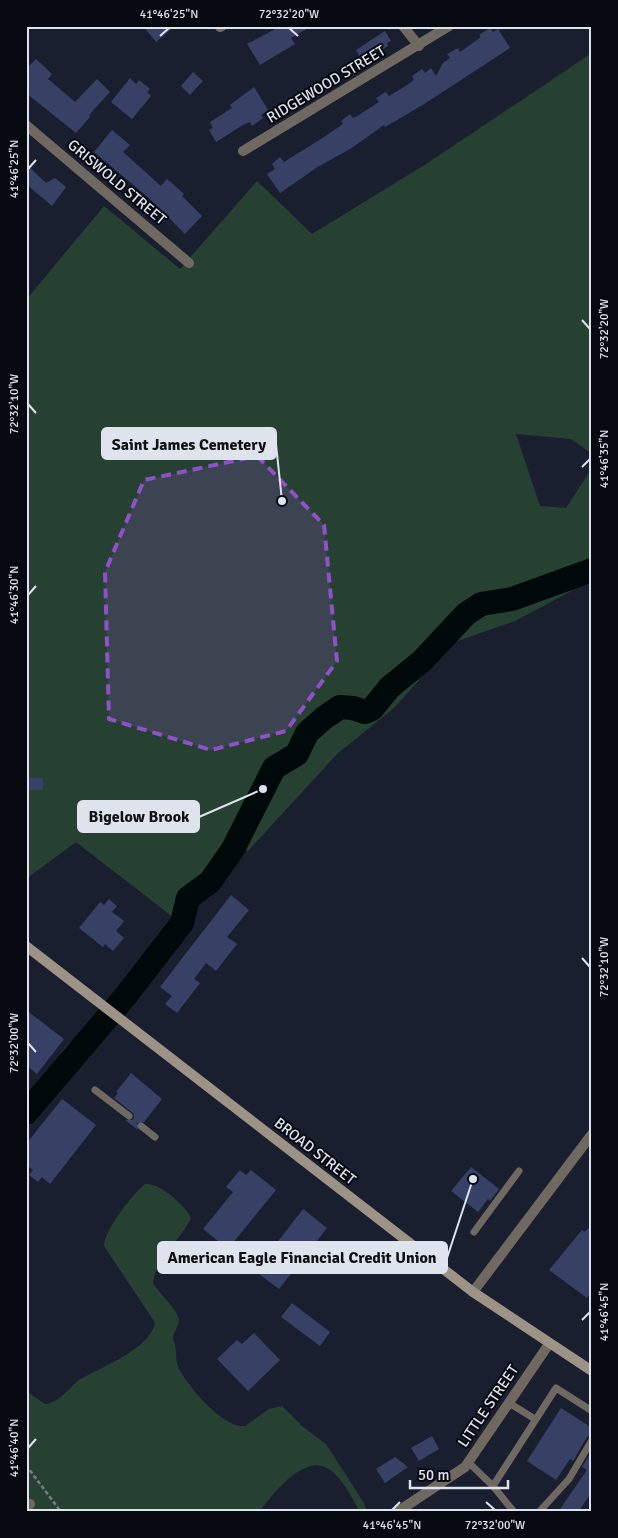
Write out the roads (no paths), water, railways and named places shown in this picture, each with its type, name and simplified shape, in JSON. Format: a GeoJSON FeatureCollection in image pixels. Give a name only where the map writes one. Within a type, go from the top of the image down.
{"type":"FeatureCollection","features":[{"type":"Feature","properties":{"kind":"main road","name":"BROAD STREET"},"geometry":{"type":"LineString","coordinates":[[26,946],[473,1292],[592,1371]]}},
{"type":"Feature","properties":{"kind":"street"},"geometry":{"type":"LineString","coordinates":[[403,26],[419,46]]}},
{"type":"Feature","properties":{"kind":"street","name":"RIDGEWOOD STREET"},"geometry":{"type":"LineString","coordinates":[[243,151],[419,46],[449,26]]}},
{"type":"Feature","properties":{"kind":"street","name":"GRISWOLD STREET"},"geometry":{"type":"LineString","coordinates":[[26,125],[189,262]]}},
{"type":"Feature","properties":{"kind":"street"},"geometry":{"type":"LineString","coordinates":[[473,1292],[592,1134]]}},
{"type":"Feature","properties":{"kind":"street","name":"LITTLE STREET"},"geometry":{"type":"LineString","coordinates":[[397,1512],[464,1467],[549,1344]]}},
{"type":"Feature","properties":{"kind":"lane"},"geometry":{"type":"LineString","coordinates":[[95,1090],[129,1116]]}},
{"type":"Feature","properties":{"kind":"lane"},"geometry":{"type":"LineString","coordinates":[[141,1126],[155,1137]]}},
{"type":"Feature","properties":{"kind":"lane"},"geometry":{"type":"LineString","coordinates":[[474,1232],[519,1171]]}},
{"type":"Feature","properties":{"kind":"lane"},"geometry":{"type":"LineString","coordinates":[[493,1486],[556,1388],[592,1411]]}},
{"type":"Feature","properties":{"kind":"lane"},"geometry":{"type":"LineString","coordinates":[[509,1403],[536,1419]]}},
{"type":"Feature","properties":{"kind":"lane"},"geometry":{"type":"LineString","coordinates":[[539,1512],[568,1478],[592,1440]]}},
{"type":"Feature","properties":{"kind":"lane"},"geometry":{"type":"LineString","coordinates":[[468,1462],[493,1486],[514,1512]]}},
{"type":"Feature","properties":{"kind":"waterway"},"geometry":{"type":"LineString","coordinates":[[26,1113],[124,998],[182,923],[188,898],[210,882],[233,849],[274,768],[297,754],[307,733],[340,707],[353,708],[365,712],[372,709],[390,687],[422,661],[466,614],[481,604],[512,599],[592,570]]}},
{"type":"Feature","properties":{"kind":"place","name":"Saint James Cemetery"},"geometry":{"type":"Point","coordinates":[282,501]}},
{"type":"Feature","properties":{"kind":"place","name":"Bigelow Brook"},"geometry":{"type":"Point","coordinates":[263,789]}},
{"type":"Feature","properties":{"kind":"place","name":"American Eagle Financial Credit Union"},"geometry":{"type":"Point","coordinates":[473,1179]}}]}
